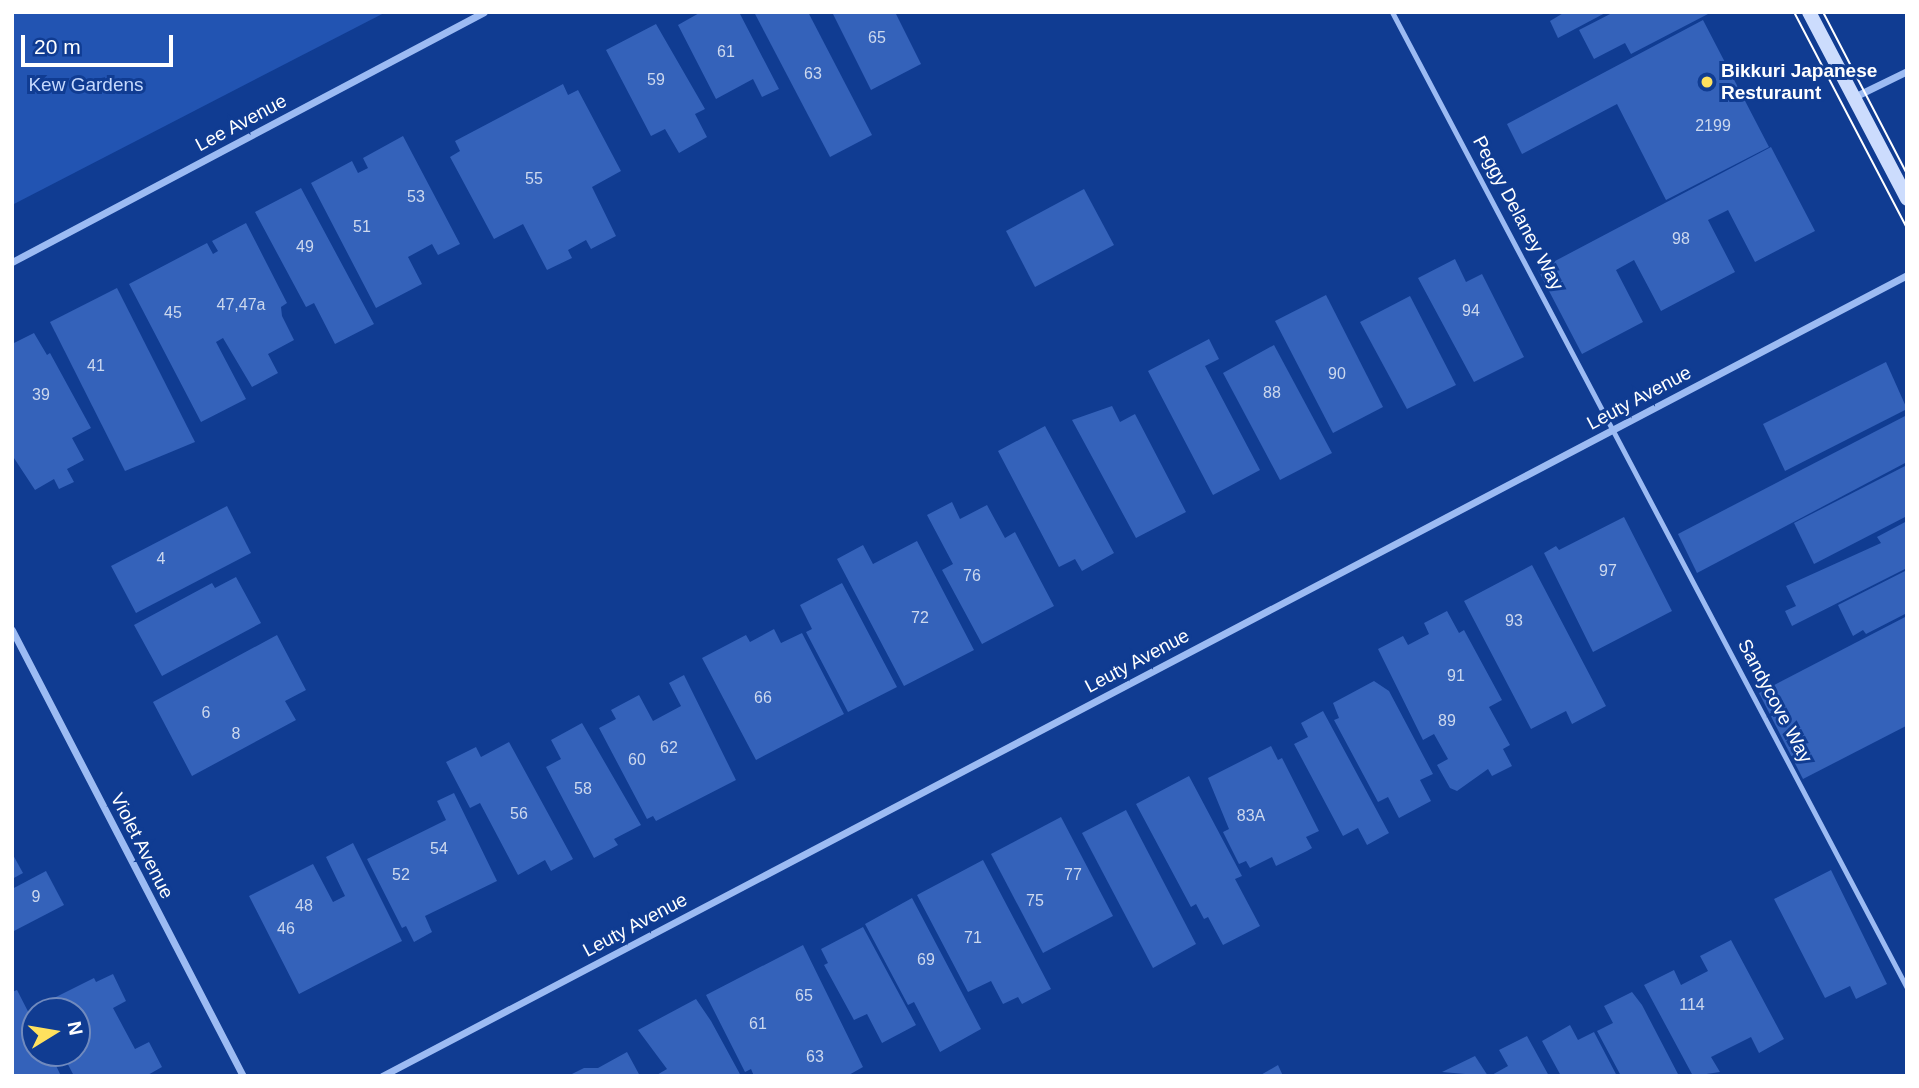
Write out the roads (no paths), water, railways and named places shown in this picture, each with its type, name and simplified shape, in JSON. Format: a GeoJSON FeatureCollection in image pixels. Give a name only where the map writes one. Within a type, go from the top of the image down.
{"type":"FeatureCollection","features":[{"type":"Feature","properties":{"kind":"main road"},"geometry":{"type":"LineString","coordinates":[[1809,12],[1907,199]]}},
{"type":"Feature","properties":{"kind":"street","name":"Lee Avenue"},"geometry":{"type":"LineString","coordinates":[[12,262],[484,12]]}},
{"type":"Feature","properties":{"kind":"street"},"geometry":{"type":"LineString","coordinates":[[1854,98],[1907,71]]}},
{"type":"Feature","properties":{"kind":"street","name":"Leuty Avenue"},"geometry":{"type":"LineString","coordinates":[[382,1076],[1907,275]]}},
{"type":"Feature","properties":{"kind":"street","name":"Violet Avenue"},"geometry":{"type":"LineString","coordinates":[[12,630],[243,1076]]}},
{"type":"Feature","properties":{"kind":"lane","name":"Peggy Delaney Way"},"geometry":{"type":"LineString","coordinates":[[1392,12],[1615,428]]}},
{"type":"Feature","properties":{"kind":"lane","name":"Sandycove Way"},"geometry":{"type":"LineString","coordinates":[[1615,428],[1907,988]]}},
{"type":"Feature","properties":{"kind":"tram line"},"geometry":{"type":"LineString","coordinates":[[1794,12],[1907,228]]}},
{"type":"Feature","properties":{"kind":"tram line"},"geometry":{"type":"LineString","coordinates":[[1823,12],[1907,174]]}},
{"type":"Feature","properties":{"kind":"place","name":"Bikkuri Japanese Resturaunt"},"geometry":{"type":"Point","coordinates":[1707,82]}},
{"type":"Feature","properties":{"kind":"park label","name":"Kew Gardens"},"geometry":{"type":"Point","coordinates":[86,85]}}]}
